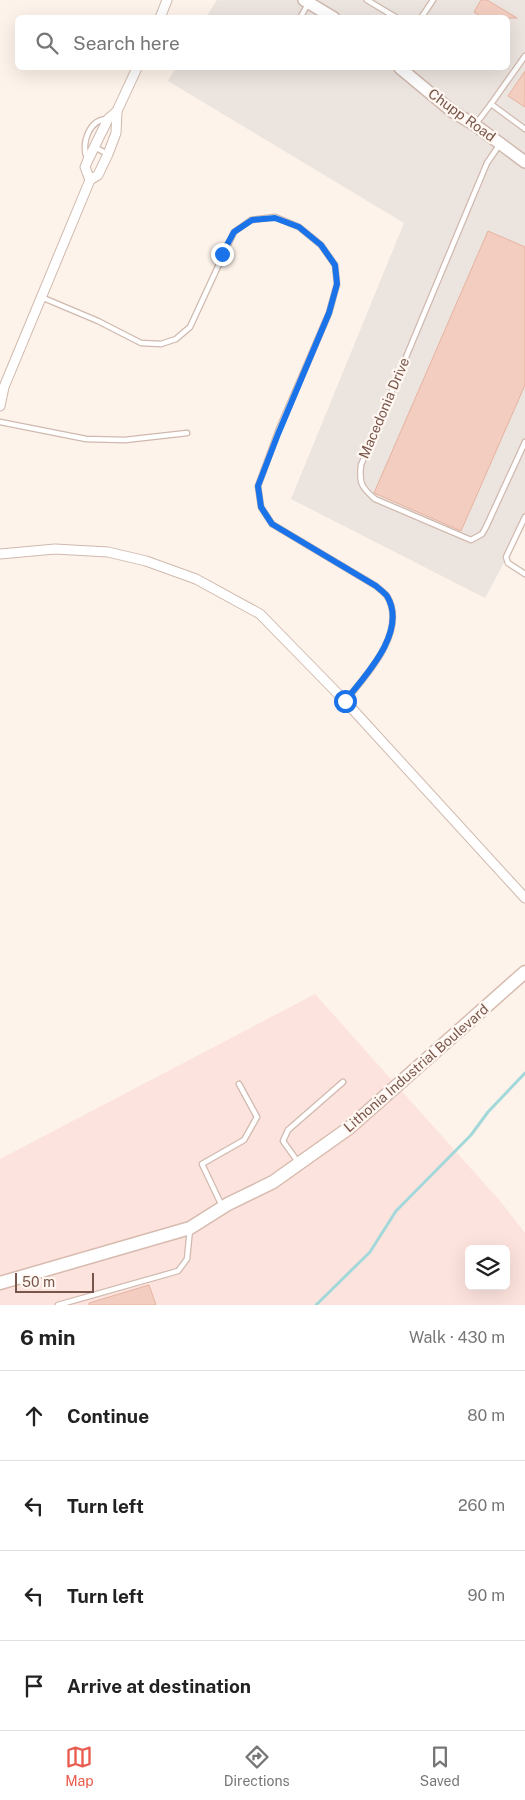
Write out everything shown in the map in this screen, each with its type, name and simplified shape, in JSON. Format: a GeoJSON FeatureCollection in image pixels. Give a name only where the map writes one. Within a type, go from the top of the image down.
{"type":"FeatureCollection","features":[{"type":"Feature","properties":{"kind":"main road","name":"Lithonia Industrial Boulevard"},"geometry":{"type":"LineString","coordinates":[[0,1283],[190,1228],[222,1208],[273,1182],[349,1128],[525,972]]}},
{"type":"Feature","properties":{"kind":"street"},"geometry":{"type":"LineString","coordinates":[[161,15],[167,0]]}},
{"type":"Feature","properties":{"kind":"street"},"geometry":{"type":"LineString","coordinates":[[306,1],[329,15]]}},
{"type":"Feature","properties":{"kind":"street"},"geometry":{"type":"LineString","coordinates":[[0,406],[4,387],[90,180],[98,175],[108,154],[116,133],[117,111],[136,70]]}},
{"type":"Feature","properties":{"kind":"street","name":"Chupp Road"},"geometry":{"type":"LineString","coordinates":[[402,70],[453,112],[475,125],[525,162]]}},
{"type":"Feature","properties":{"kind":"street"},"geometry":{"type":"LineString","coordinates":[[90,180],[85,167],[108,119],[117,111]]}},
{"type":"Feature","properties":{"kind":"street"},"geometry":{"type":"LineString","coordinates":[[0,554],[55,549],[108,552],[146,561],[196,579],[260,614],[345,701],[525,898]]}},
{"type":"Feature","properties":{"kind":"lane"},"geometry":{"type":"LineString","coordinates":[[367,0],[392,15]]}},
{"type":"Feature","properties":{"kind":"lane"},"geometry":{"type":"LineString","coordinates":[[423,15],[433,0]]}},
{"type":"Feature","properties":{"kind":"lane"},"geometry":{"type":"LineString","coordinates":[[301,15],[306,1]]}},
{"type":"Feature","properties":{"kind":"lane"},"geometry":{"type":"LineString","coordinates":[[475,125],[525,56]]}},
{"type":"Feature","properties":{"kind":"lane"},"geometry":{"type":"LineString","coordinates":[[491,104],[525,129]]}},
{"type":"Feature","properties":{"kind":"lane"},"geometry":{"type":"LineString","coordinates":[[88,160],[84,150],[84,143],[94,122],[108,119]]}},
{"type":"Feature","properties":{"kind":"lane","name":"Macedonia Drive"},"geometry":{"type":"LineString","coordinates":[[500,143],[487,163],[361,465],[359,478],[365,490],[375,499],[471,540],[482,534],[486,527],[525,442]]}},
{"type":"Feature","properties":{"kind":"lane"},"geometry":{"type":"LineString","coordinates":[[94,147],[108,154]]}},
{"type":"Feature","properties":{"kind":"lane"},"geometry":{"type":"LineString","coordinates":[[41,297],[98,321],[141,343],[160,344],[176,339],[190,327],[234,232],[252,220],[275,218],[299,227],[321,245],[335,265],[337,284],[329,313],[258,486],[261,507],[272,524],[376,586],[387,596],[393,615],[389,636],[377,662],[345,701]]}},
{"type":"Feature","properties":{"kind":"lane"},"geometry":{"type":"LineString","coordinates":[[0,422],[86,439],[125,440],[187,433]]}},
{"type":"Feature","properties":{"kind":"lane"},"geometry":{"type":"LineString","coordinates":[[525,519],[506,556],[508,562],[525,574]]}},
{"type":"Feature","properties":{"kind":"lane"},"geometry":{"type":"LineString","coordinates":[[299,1164],[283,1141],[288,1130],[342,1082]]}},
{"type":"Feature","properties":{"kind":"lane"},"geometry":{"type":"LineString","coordinates":[[222,1208],[202,1164],[244,1140],[257,1117],[239,1084]]}},
{"type":"Feature","properties":{"kind":"lane"},"geometry":{"type":"LineString","coordinates":[[58,1305],[178,1270],[187,1259],[190,1228]]}},
{"type":"Feature","properties":{"kind":"shaded area"},"geometry":{"type":"Polygon","coordinates":[[[217,0],[525,0],[525,524],[485,598],[291,499],[404,223],[168,81],[175,70],[510,70],[510,15],[207,15],[217,0]]]}},
{"type":"Feature","properties":{"kind":"shaded area"},"geometry":{"type":"Polygon","coordinates":[[[315,994],[500,1201],[525,1233],[525,1305],[0,1305],[0,1159],[315,994]]]}},
{"type":"Feature","properties":{"kind":"building"},"geometry":{"type":"Polygon","coordinates":[[[481,0],[487,0],[517,18],[510,18],[510,15],[478,15],[474,12],[481,0]]]}},
{"type":"Feature","properties":{"kind":"building"},"geometry":{"type":"Polygon","coordinates":[[[525,71],[525,107],[508,96],[525,71]]]}},
{"type":"Feature","properties":{"kind":"building"},"geometry":{"type":"Polygon","coordinates":[[[488,231],[525,247],[525,385],[461,531],[374,493],[488,231]]]}},
{"type":"Feature","properties":{"kind":"building"},"geometry":{"type":"Polygon","coordinates":[[[149,1285],[156,1305],[89,1305],[89,1303],[149,1285]]]}},
{"type":"Feature","properties":{"kind":"waterway"},"geometry":{"type":"LineString","coordinates":[[316,1305],[370,1252],[396,1211],[471,1135],[488,1112],[525,1073]]}},
{"type":"Feature","properties":{"kind":"route"},"geometry":{"type":"LineString","coordinates":[[222,254],[234,232],[252,220],[275,218],[299,227],[321,245],[335,265],[337,284],[329,313],[258,486],[261,507],[272,524],[376,586],[387,596],[393,615],[389,636],[377,662],[345,701]]}}]}
